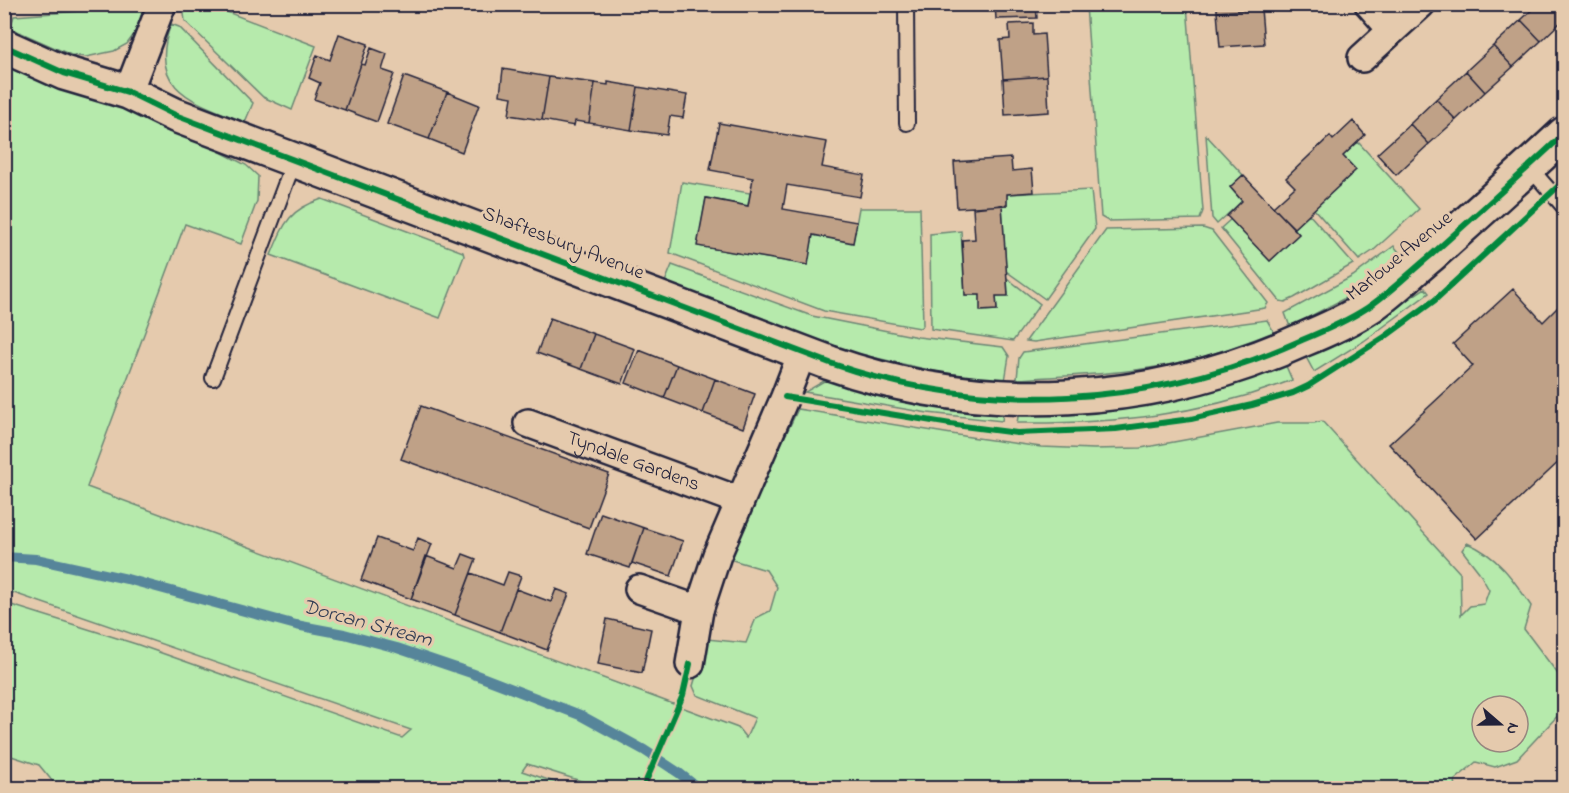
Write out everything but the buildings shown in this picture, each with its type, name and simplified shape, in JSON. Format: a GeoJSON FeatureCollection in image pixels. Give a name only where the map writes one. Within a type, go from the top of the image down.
{"type":"FeatureCollection","features":[{"type":"Feature","properties":{"kind":"street"},"geometry":{"type":"LineString","coordinates":[[129,92],[162,4]]}},
{"type":"Feature","properties":{"kind":"street"},"geometry":{"type":"LineString","coordinates":[[1369,4],[1392,30]]}},
{"type":"Feature","properties":{"kind":"street"},"geometry":{"type":"LineString","coordinates":[[1362,58],[1421,4]]}},
{"type":"Feature","properties":{"kind":"street","name":"Shaftesbury Avenue"},"geometry":{"type":"LineString","coordinates":[[4,46],[64,73],[129,92],[175,114],[856,372],[937,390],[991,397],[1059,398],[1126,391]]}},
{"type":"Feature","properties":{"kind":"street","name":"Marlowe Avenue"},"geometry":{"type":"LineString","coordinates":[[1126,391],[1208,376],[1291,347],[1355,315],[1394,287],[1476,216],[1564,134]]}},
{"type":"Feature","properties":{"kind":"street"},"geometry":{"type":"LineString","coordinates":[[690,664],[699,610],[717,555],[802,353]]}},
{"type":"Feature","properties":{"kind":"street","name":"Tyndale Gardens"},"geometry":{"type":"LineString","coordinates":[[528,423],[740,501]]}},
{"type":"Feature","properties":{"kind":"street"},"geometry":{"type":"LineString","coordinates":[[639,589],[699,610]]}},
{"type":"Feature","properties":{"kind":"lane"},"geometry":{"type":"LineString","coordinates":[[906,4],[907,123]]}},
{"type":"Feature","properties":{"kind":"lane"},"geometry":{"type":"LineString","coordinates":[[213,378],[295,159]]}},
{"type":"Feature","properties":{"kind":"lane"},"geometry":{"type":"LineString","coordinates":[[1528,167],[1564,207]]}},
{"type":"Feature","properties":{"kind":"green space"},"geometry":{"type":"Polygon","coordinates":[[[187,5],[209,5],[316,46],[292,110],[263,97],[185,21],[184,14],[187,5]]]}},
{"type":"Feature","properties":{"kind":"green space"},"geometry":{"type":"Polygon","coordinates":[[[1086,5],[1187,5],[1203,211],[1200,219],[1108,221],[1101,217],[1086,5]]]}},
{"type":"Feature","properties":{"kind":"green space"},"geometry":{"type":"Polygon","coordinates":[[[134,7],[143,11],[135,33],[127,44],[114,51],[86,57],[71,55],[10,28],[14,16],[134,7]]]}},
{"type":"Feature","properties":{"kind":"green space"},"geometry":{"type":"Polygon","coordinates":[[[171,24],[179,27],[253,103],[245,122],[209,108],[180,91],[165,65],[165,47],[171,24]]]}},
{"type":"Feature","properties":{"kind":"green space"},"geometry":{"type":"Polygon","coordinates":[[[5,61],[184,133],[246,165],[258,176],[257,201],[241,244],[185,224],[87,487],[738,728],[746,738],[755,718],[697,695],[693,686],[707,639],[746,643],[756,618],[770,611],[777,587],[766,570],[729,559],[742,526],[798,409],[1041,447],[1094,449],[1141,448],[1277,423],[1322,421],[1460,573],[1461,615],[1470,606],[1484,604],[1489,590],[1462,550],[1467,543],[1496,561],[1531,606],[1524,629],[1564,682],[1564,709],[1530,745],[1530,694],[1470,694],[1470,754],[1522,754],[1517,759],[1495,767],[1476,762],[1455,780],[1456,788],[603,788],[527,764],[522,771],[572,788],[58,788],[39,765],[5,754],[5,603],[136,644],[402,738],[411,730],[5,590],[5,61]]]}},
{"type":"Feature","properties":{"kind":"green space"},"geometry":{"type":"Polygon","coordinates":[[[1206,135],[1243,175],[1230,187],[1242,201],[1217,224],[1212,218],[1206,135]]]}},
{"type":"Feature","properties":{"kind":"green space"},"geometry":{"type":"Polygon","coordinates":[[[1358,142],[1419,209],[1374,250],[1359,260],[1314,209],[1356,170],[1343,156],[1358,142]]]}},
{"type":"Feature","properties":{"kind":"green space"},"geometry":{"type":"Polygon","coordinates":[[[682,182],[750,193],[748,206],[706,198],[698,246],[807,265],[813,235],[853,242],[859,208],[920,208],[923,325],[920,328],[824,311],[670,253],[682,182]]]}},
{"type":"Feature","properties":{"kind":"green space"},"geometry":{"type":"Polygon","coordinates":[[[1091,190],[1095,229],[1045,299],[1006,271],[1002,205],[1007,205],[1007,194],[1091,190]]]}},
{"type":"Feature","properties":{"kind":"green space"},"geometry":{"type":"Polygon","coordinates":[[[322,199],[463,252],[464,256],[440,318],[271,255],[284,227],[294,213],[322,199]]]}},
{"type":"Feature","properties":{"kind":"green space"},"geometry":{"type":"Polygon","coordinates":[[[1309,214],[1353,264],[1294,298],[1285,302],[1280,301],[1221,228],[1231,219],[1270,261],[1299,234],[1294,228],[1309,214]]]}},
{"type":"Feature","properties":{"kind":"green space"},"geometry":{"type":"Polygon","coordinates":[[[1203,228],[1212,231],[1268,303],[1265,308],[1034,342],[1026,341],[1106,230],[1203,228]]]}},
{"type":"Feature","properties":{"kind":"green space"},"geometry":{"type":"Polygon","coordinates":[[[961,231],[965,295],[980,295],[981,311],[997,310],[996,296],[1008,295],[1007,278],[1040,304],[1013,341],[931,329],[930,234],[961,231]]]}},
{"type":"Feature","properties":{"kind":"green space"},"geometry":{"type":"Polygon","coordinates":[[[1394,246],[1404,258],[1347,297],[1290,327],[1285,313],[1353,276],[1394,246]]]}},
{"type":"Feature","properties":{"kind":"green space"},"geometry":{"type":"Polygon","coordinates":[[[672,265],[812,316],[918,337],[1003,347],[1009,356],[1005,381],[938,372],[850,352],[665,282],[672,265]]]}},
{"type":"Feature","properties":{"kind":"green space"},"geometry":{"type":"Polygon","coordinates":[[[1425,288],[1429,293],[1364,341],[1314,372],[1306,357],[1361,330],[1425,288]]]}},
{"type":"Feature","properties":{"kind":"green space"},"geometry":{"type":"Polygon","coordinates":[[[1267,320],[1274,332],[1222,351],[1170,365],[1083,375],[1017,379],[1019,358],[1023,352],[1267,320]]]}},
{"type":"Feature","properties":{"kind":"green space"},"geometry":{"type":"Polygon","coordinates":[[[1286,366],[1292,380],[1225,402],[1123,419],[1017,423],[1019,411],[1081,411],[1143,405],[1210,390],[1286,366]]]}},
{"type":"Feature","properties":{"kind":"green space"},"geometry":{"type":"Polygon","coordinates":[[[824,381],[1003,413],[1002,421],[928,413],[805,392],[824,381]]]}},
{"type":"Feature","properties":{"kind":"waterway","name":"Dorcan Stream"},"geometry":{"type":"LineString","coordinates":[[4,557],[36,559],[127,579],[296,625],[344,634],[397,648],[471,673],[580,715],[644,750],[698,788]]}},
{"type":"Feature","properties":{"kind":"cycle path"},"geometry":{"type":"LineString","coordinates":[[4,46],[64,73],[128,92],[175,115],[830,363],[888,380],[948,392],[1008,397],[1068,397],[1128,391],[1187,379],[1246,362],[1352,317],[1392,289],[1564,134]]}},
{"type":"Feature","properties":{"kind":"cycle path"},"geometry":{"type":"LineString","coordinates":[[785,397],[1017,433],[1116,429],[1191,419],[1252,405],[1293,393],[1308,386],[1386,336],[1435,300],[1564,181]]}},
{"type":"Feature","properties":{"kind":"cycle path"},"geometry":{"type":"LineString","coordinates":[[643,788],[683,695],[690,664]]}}]}
